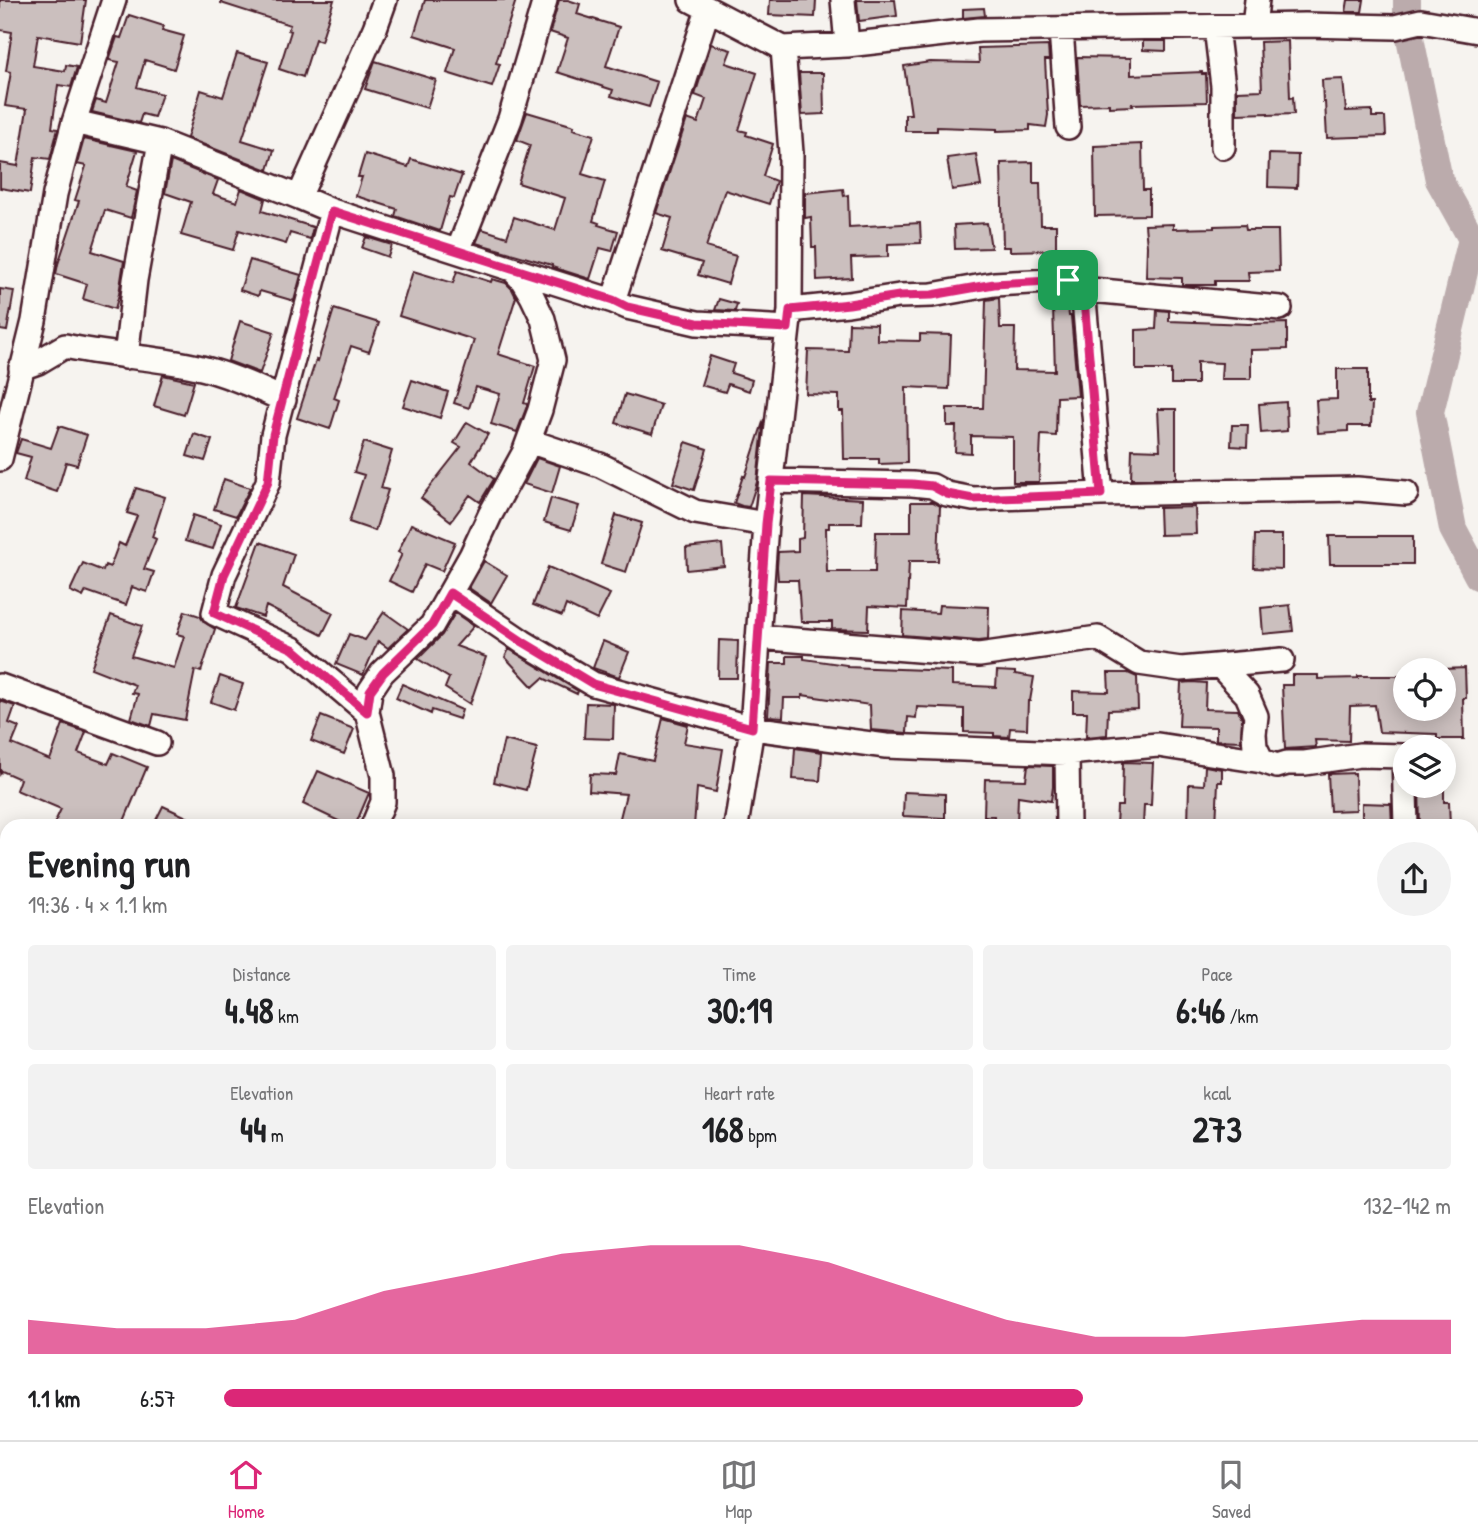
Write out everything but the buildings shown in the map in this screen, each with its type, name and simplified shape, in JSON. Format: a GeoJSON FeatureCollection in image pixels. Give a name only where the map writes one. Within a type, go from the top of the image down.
{"type":"FeatureCollection","features":[{"type":"Feature","properties":{"kind":"street"},"geometry":{"type":"LineString","coordinates":[[0,459],[34,320],[55,194],[74,122],[114,0]]}},
{"type":"Feature","properties":{"kind":"street"},"geometry":{"type":"LineString","coordinates":[[299,197],[385,0]]}},
{"type":"Feature","properties":{"kind":"street"},"geometry":{"type":"LineString","coordinates":[[458,251],[510,119],[545,0]]}},
{"type":"Feature","properties":{"kind":"street"},"geometry":{"type":"LineString","coordinates":[[843,0],[847,45]]}},
{"type":"Feature","properties":{"kind":"street"},"geometry":{"type":"LineString","coordinates":[[1254,26],[1257,0]]}},
{"type":"Feature","properties":{"kind":"street"},"geometry":{"type":"LineString","coordinates":[[613,300],[700,4],[783,48],[847,45],[979,30],[1395,27],[1420,21],[1478,31]]}},
{"type":"Feature","properties":{"kind":"street"},"geometry":{"type":"LineString","coordinates":[[1216,27],[1223,86],[1223,147]]}},
{"type":"Feature","properties":{"kind":"street"},"geometry":{"type":"LineString","coordinates":[[1061,29],[1068,127]]}},
{"type":"Feature","properties":{"kind":"street"},"geometry":{"type":"LineString","coordinates":[[738,819],[752,728],[766,524],[789,319],[791,153],[783,48]]}},
{"type":"Feature","properties":{"kind":"street"},"geometry":{"type":"LineString","coordinates":[[74,122],[160,142],[332,211],[613,300],[627,307],[697,323],[789,319],[849,304],[899,296],[932,295],[994,284],[1068,280],[1081,289],[1280,308]]}},
{"type":"Feature","properties":{"kind":"street"},"geometry":{"type":"LineString","coordinates":[[126,356],[135,280],[160,142]]}},
{"type":"Feature","properties":{"kind":"street"},"geometry":{"type":"LineString","coordinates":[[332,211],[273,435],[268,482],[224,575],[214,613],[293,649],[367,712]]}},
{"type":"Feature","properties":{"kind":"street"},"geometry":{"type":"LineString","coordinates":[[376,819],[383,802],[383,776],[367,712],[370,691],[383,673],[432,625],[471,556],[489,515],[524,453],[540,410],[553,360],[543,319],[523,281],[512,269]]}},
{"type":"Feature","properties":{"kind":"street"},"geometry":{"type":"LineString","coordinates":[[1081,289],[1101,494]]}},
{"type":"Feature","properties":{"kind":"street"},"geometry":{"type":"LineString","coordinates":[[21,368],[38,362],[65,346],[190,365],[243,381],[284,400]]}},
{"type":"Feature","properties":{"kind":"street"},"geometry":{"type":"LineString","coordinates":[[528,441],[600,466],[695,512],[766,524]]}},
{"type":"Feature","properties":{"kind":"street"},"geometry":{"type":"LineString","coordinates":[[771,481],[912,484],[932,486],[947,494],[973,499],[1357,489],[1406,492]]}},
{"type":"Feature","properties":{"kind":"street"},"geometry":{"type":"LineString","coordinates":[[450,593],[523,642],[593,684],[752,728],[886,746],[1067,753],[1158,745],[1262,761],[1277,766],[1360,755],[1404,756],[1406,819]]}},
{"type":"Feature","properties":{"kind":"street"},"geometry":{"type":"LineString","coordinates":[[758,637],[979,655],[1098,638],[1139,663],[1181,669],[1282,660]]}},
{"type":"Feature","properties":{"kind":"street"},"geometry":{"type":"LineString","coordinates":[[1220,666],[1247,695],[1256,716],[1255,747],[1262,761]]}},
{"type":"Feature","properties":{"kind":"street"},"geometry":{"type":"LineString","coordinates":[[0,686],[157,743]]}},
{"type":"Feature","properties":{"kind":"street"},"geometry":{"type":"LineString","coordinates":[[1067,753],[1068,819]]}},
{"type":"Feature","properties":{"kind":"waterway"},"geometry":{"type":"LineString","coordinates":[[1407,0],[1407,23],[1439,180],[1472,239],[1430,412],[1453,529],[1478,576]]}},
{"type":"Feature","properties":{"kind":"route"},"geometry":{"type":"LineString","coordinates":[[332,211],[613,300],[627,307],[697,323],[788,328],[790,310],[899,296],[932,295],[994,284],[1068,280],[1081,289],[1084,300],[1101,494],[973,499],[947,494],[932,486],[912,484],[771,481],[752,728],[593,684],[523,642],[450,593],[432,625],[383,673],[370,691],[367,712],[293,649],[214,613],[224,575],[268,482],[273,435],[332,211]]}}]}
